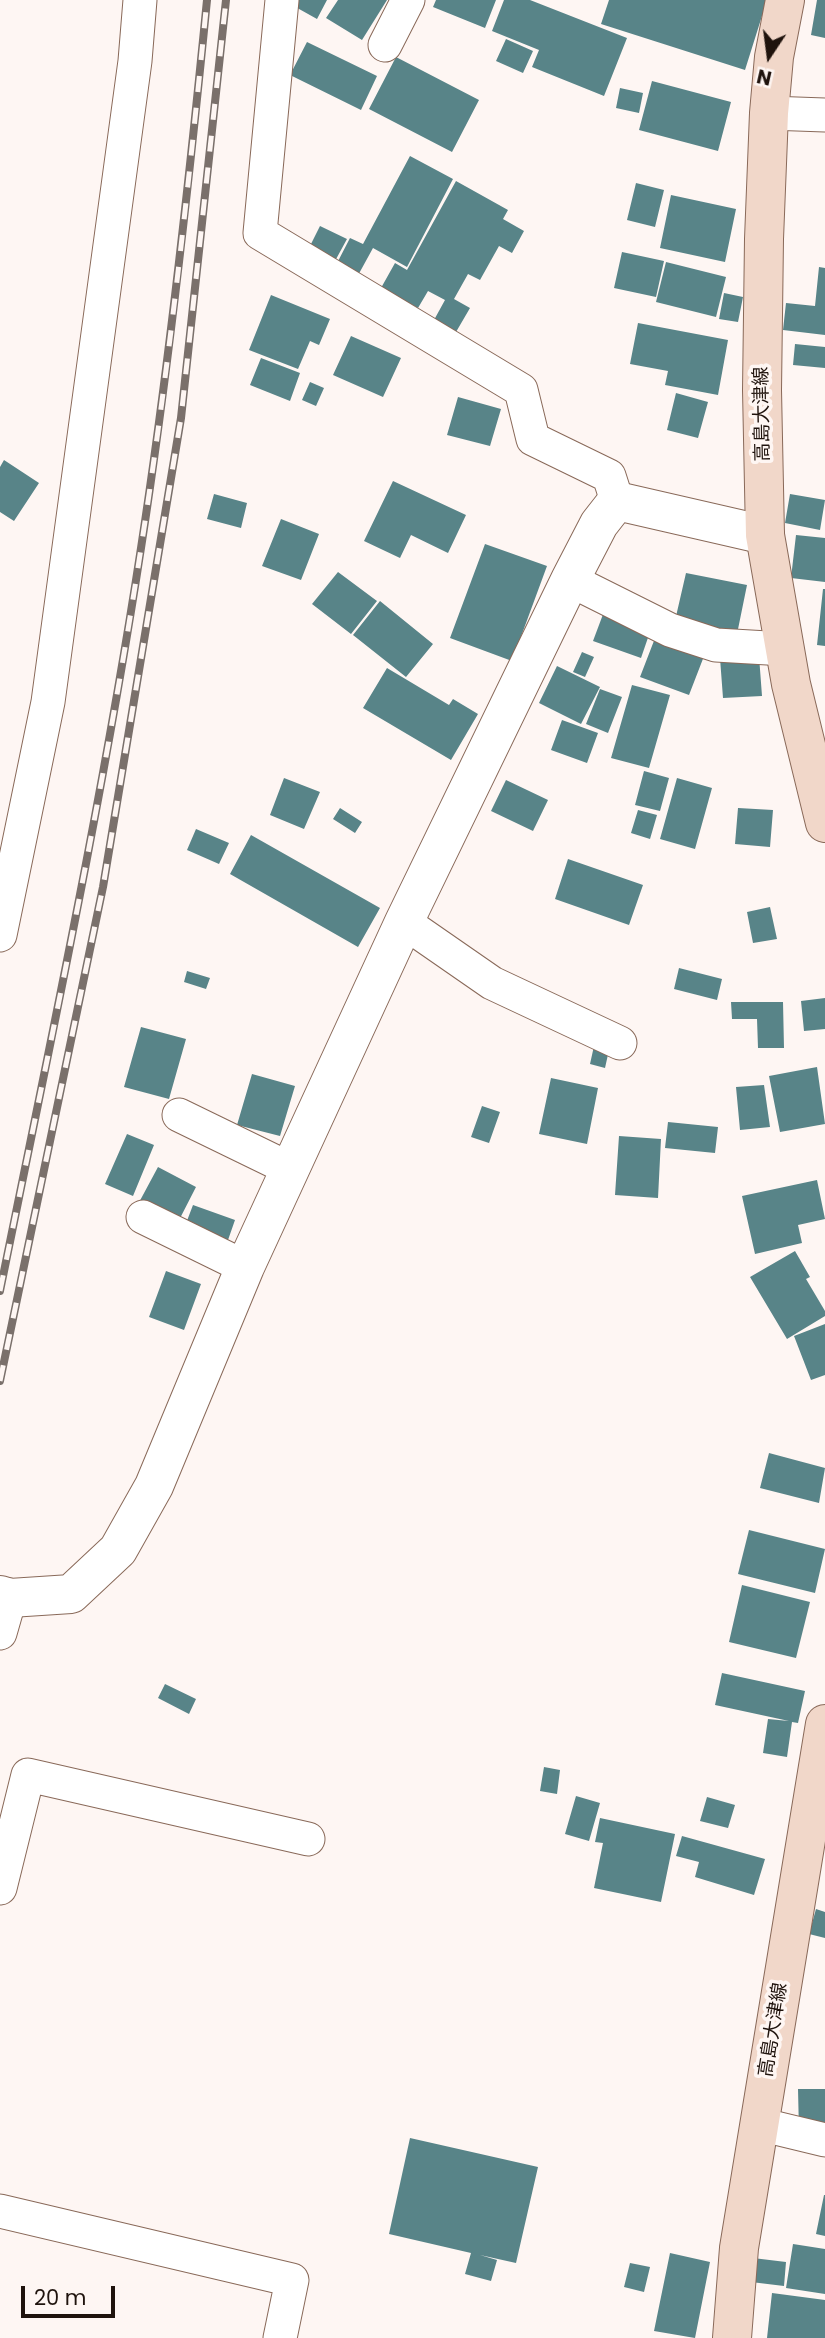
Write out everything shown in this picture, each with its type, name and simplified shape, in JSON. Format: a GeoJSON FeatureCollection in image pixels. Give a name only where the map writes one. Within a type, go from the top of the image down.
{"type":"FeatureCollection","features":[{"type":"Feature","properties":{"kind":"main road","name":"高島大津線"},"geometry":{"type":"LineString","coordinates":[[785,0],[774,57],[769,113],[762,390],[765,535],[785,649],[825,823]]}},
{"type":"Feature","properties":{"kind":"main road","name":"高島大津線"},"geometry":{"type":"LineString","coordinates":[[732,2338],[739,2248],[825,1724]]}},
{"type":"Feature","properties":{"kind":"street"},"geometry":{"type":"LineString","coordinates":[[0,935],[48,702],[135,61],[140,0]]}},
{"type":"Feature","properties":{"kind":"street"},"geometry":{"type":"LineString","coordinates":[[282,0],[260,233],[521,390],[533,439],[609,476],[617,501]]}},
{"type":"Feature","properties":{"kind":"street"},"geometry":{"type":"LineString","coordinates":[[385,45],[408,0]]}},
{"type":"Feature","properties":{"kind":"street"},"geometry":{"type":"LineString","coordinates":[[769,113],[825,115]]}},
{"type":"Feature","properties":{"kind":"street"},"geometry":{"type":"LineString","coordinates":[[617,501],[765,535]]}},
{"type":"Feature","properties":{"kind":"street"},"geometry":{"type":"LineString","coordinates":[[3,1609],[71,1594],[118,1550],[154,1486],[245,1266],[404,922],[570,580],[599,524],[617,501]]}},
{"type":"Feature","properties":{"kind":"street"},"geometry":{"type":"LineString","coordinates":[[570,580],[670,630],[716,645],[785,649]]}},
{"type":"Feature","properties":{"kind":"street"},"geometry":{"type":"LineString","coordinates":[[404,922],[492,983],[620,1043]]}},
{"type":"Feature","properties":{"kind":"street"},"geometry":{"type":"LineString","coordinates":[[179,1115],[290,1169]]}},
{"type":"Feature","properties":{"kind":"street"},"geometry":{"type":"LineString","coordinates":[[143,1217],[245,1266]]}},
{"type":"Feature","properties":{"kind":"street"},"geometry":{"type":"LineString","coordinates":[[0,1888],[28,1775],[308,1839]]}},
{"type":"Feature","properties":{"kind":"street"},"geometry":{"type":"LineString","coordinates":[[759,2124],[825,2140]]}},
{"type":"Feature","properties":{"kind":"street"},"geometry":{"type":"LineString","coordinates":[[0,2211],[292,2280],[279,2338]]}},
{"type":"Feature","properties":{"kind":"building"},"geometry":{"type":"Polygon","coordinates":[[[283,0],[327,0],[317,19],[283,0]]]}},
{"type":"Feature","properties":{"kind":"building"},"geometry":{"type":"Polygon","coordinates":[[[338,0],[387,0],[362,40],[326,18],[338,0]]]}},
{"type":"Feature","properties":{"kind":"building"},"geometry":{"type":"Polygon","coordinates":[[[436,0],[496,0],[485,28],[433,7],[436,0]]]}},
{"type":"Feature","properties":{"kind":"building"},"geometry":{"type":"Polygon","coordinates":[[[504,0],[530,0],[627,38],[604,96],[532,67],[539,50],[492,31],[504,0]]]}},
{"type":"Feature","properties":{"kind":"building"},"geometry":{"type":"Polygon","coordinates":[[[609,0],[767,0],[745,70],[601,24],[609,0]]]}},
{"type":"Feature","properties":{"kind":"building"},"geometry":{"type":"Polygon","coordinates":[[[817,0],[825,0],[825,38],[811,35],[817,0]]]}},
{"type":"Feature","properties":{"kind":"building"},"geometry":{"type":"Polygon","coordinates":[[[506,39],[533,51],[523,73],[496,61],[506,39]]]}},
{"type":"Feature","properties":{"kind":"building"},"geometry":{"type":"Polygon","coordinates":[[[307,42],[377,76],[361,110],[290,75],[307,42]]]}},
{"type":"Feature","properties":{"kind":"building"},"geometry":{"type":"Polygon","coordinates":[[[396,57],[479,100],[452,152],[369,109],[396,57]]]}},
{"type":"Feature","properties":{"kind":"building"},"geometry":{"type":"Polygon","coordinates":[[[652,81],[731,102],[718,151],[639,130],[652,81]]]}},
{"type":"Feature","properties":{"kind":"building"},"geometry":{"type":"Polygon","coordinates":[[[620,88],[643,93],[639,113],[616,108],[620,88]]]}},
{"type":"Feature","properties":{"kind":"building"},"geometry":{"type":"Polygon","coordinates":[[[410,156],[453,179],[407,267],[373,248],[356,279],[335,267],[350,238],[363,244],[410,156]]]}},
{"type":"Feature","properties":{"kind":"building"},"geometry":{"type":"Polygon","coordinates":[[[456,181],[508,210],[503,219],[524,231],[512,253],[499,246],[480,280],[468,274],[454,299],[470,308],[456,332],[434,320],[445,300],[428,291],[418,308],[381,288],[395,263],[407,270],[456,181]]]}},
{"type":"Feature","properties":{"kind":"building"},"geometry":{"type":"Polygon","coordinates":[[[636,183],[664,190],[655,227],[627,220],[636,183]]]}},
{"type":"Feature","properties":{"kind":"building"},"geometry":{"type":"Polygon","coordinates":[[[671,195],[736,209],[725,262],[660,248],[671,195]]]}},
{"type":"Feature","properties":{"kind":"building"},"geometry":{"type":"Polygon","coordinates":[[[320,226],[347,239],[335,261],[309,248],[320,226]]]}},
{"type":"Feature","properties":{"kind":"building"},"geometry":{"type":"Polygon","coordinates":[[[622,252],[664,261],[656,297],[614,288],[622,252]]]}},
{"type":"Feature","properties":{"kind":"building"},"geometry":{"type":"Polygon","coordinates":[[[666,262],[726,277],[716,317],[656,302],[666,262]]]}},
{"type":"Feature","properties":{"kind":"building"},"geometry":{"type":"Polygon","coordinates":[[[819,267],[825,268],[825,335],[783,330],[786,303],[815,306],[819,267]]]}},
{"type":"Feature","properties":{"kind":"building"},"geometry":{"type":"Polygon","coordinates":[[[724,293],[743,297],[738,322],[719,319],[724,293]]]}},
{"type":"Feature","properties":{"kind":"building"},"geometry":{"type":"Polygon","coordinates":[[[271,295],[330,319],[319,345],[310,341],[298,369],[249,350],[271,295]]]}},
{"type":"Feature","properties":{"kind":"building"},"geometry":{"type":"Polygon","coordinates":[[[638,323],[728,340],[718,395],[665,385],[668,371],[630,364],[638,323]]]}},
{"type":"Feature","properties":{"kind":"building"},"geometry":{"type":"Polygon","coordinates":[[[351,336],[401,358],[383,397],[333,375],[351,336]]]}},
{"type":"Feature","properties":{"kind":"building"},"geometry":{"type":"Polygon","coordinates":[[[795,344],[825,347],[825,368],[793,365],[795,344]]]}},
{"type":"Feature","properties":{"kind":"building"},"geometry":{"type":"Polygon","coordinates":[[[261,358],[300,373],[290,401],[250,385],[261,358]]]}},
{"type":"Feature","properties":{"kind":"building"},"geometry":{"type":"Polygon","coordinates":[[[310,382],[324,388],[316,406],[302,400],[310,382]]]}},
{"type":"Feature","properties":{"kind":"building"},"geometry":{"type":"Polygon","coordinates":[[[676,393],[708,402],[698,438],[667,430],[676,393]]]}},
{"type":"Feature","properties":{"kind":"building"},"geometry":{"type":"Polygon","coordinates":[[[458,397],[501,409],[490,446],[447,435],[458,397]]]}},
{"type":"Feature","properties":{"kind":"building"},"geometry":{"type":"Polygon","coordinates":[[[4,460],[39,483],[14,521],[0,512],[0,467],[4,460]]]}},
{"type":"Feature","properties":{"kind":"building"},"geometry":{"type":"Polygon","coordinates":[[[393,481],[466,515],[448,553],[411,535],[400,558],[364,541],[393,481]]]}},
{"type":"Feature","properties":{"kind":"building"},"geometry":{"type":"Polygon","coordinates":[[[214,494],[247,503],[241,528],[207,519],[214,494]]]}},
{"type":"Feature","properties":{"kind":"building"},"geometry":{"type":"Polygon","coordinates":[[[790,494],[825,500],[820,530],[785,523],[790,494]]]}},
{"type":"Feature","properties":{"kind":"building"},"geometry":{"type":"Polygon","coordinates":[[[281,519],[319,534],[301,580],[262,566],[281,519]]]}},
{"type":"Feature","properties":{"kind":"building"},"geometry":{"type":"Polygon","coordinates":[[[796,535],[825,538],[825,582],[791,578],[796,535]]]}},
{"type":"Feature","properties":{"kind":"building"},"geometry":{"type":"Polygon","coordinates":[[[485,544],[547,566],[512,661],[450,638],[485,544]]]}},
{"type":"Feature","properties":{"kind":"building"},"geometry":{"type":"Polygon","coordinates":[[[338,572],[377,601],[351,634],[312,604],[338,572]]]}},
{"type":"Feature","properties":{"kind":"building"},"geometry":{"type":"Polygon","coordinates":[[[686,573],[747,585],[736,639],[674,625],[686,573]]]}},
{"type":"Feature","properties":{"kind":"building"},"geometry":{"type":"Polygon","coordinates":[[[825,589],[825,646],[817,645],[825,589]]]}},
{"type":"Feature","properties":{"kind":"building"},"geometry":{"type":"Polygon","coordinates":[[[380,601],[433,644],[406,677],[353,635],[380,601]]]}},
{"type":"Feature","properties":{"kind":"building"},"geometry":{"type":"Polygon","coordinates":[[[605,609],[652,626],[641,658],[593,641],[605,609]]]}},
{"type":"Feature","properties":{"kind":"building"},"geometry":{"type":"Polygon","coordinates":[[[657,633],[706,651],[689,695],[640,677],[657,633]]]}},
{"type":"Feature","properties":{"kind":"building"},"geometry":{"type":"Polygon","coordinates":[[[582,652],[594,657],[585,677],[573,672],[582,652]]]}},
{"type":"Feature","properties":{"kind":"building"},"geometry":{"type":"Polygon","coordinates":[[[759,656],[762,696],[723,698],[720,658],[759,656]]]}},
{"type":"Feature","properties":{"kind":"building"},"geometry":{"type":"Polygon","coordinates":[[[557,666],[600,687],[581,724],[539,703],[557,666]]]}},
{"type":"Feature","properties":{"kind":"building"},"geometry":{"type":"Polygon","coordinates":[[[387,668],[449,705],[453,699],[478,714],[451,760],[363,708],[387,668]]]}},
{"type":"Feature","properties":{"kind":"building"},"geometry":{"type":"Polygon","coordinates":[[[632,685],[670,695],[649,768],[611,758],[632,685]]]}},
{"type":"Feature","properties":{"kind":"building"},"geometry":{"type":"Polygon","coordinates":[[[600,689],[622,697],[608,733],[586,724],[600,689]]]}},
{"type":"Feature","properties":{"kind":"building"},"geometry":{"type":"Polygon","coordinates":[[[562,720],[598,733],[587,763],[551,750],[562,720]]]}},
{"type":"Feature","properties":{"kind":"building"},"geometry":{"type":"Polygon","coordinates":[[[644,771],[669,778],[660,811],[635,805],[644,771]]]}},
{"type":"Feature","properties":{"kind":"building"},"geometry":{"type":"Polygon","coordinates":[[[284,778],[320,792],[304,829],[270,815],[284,778]]]}},
{"type":"Feature","properties":{"kind":"building"},"geometry":{"type":"Polygon","coordinates":[[[677,778],[712,788],[695,849],[660,839],[677,778]]]}},
{"type":"Feature","properties":{"kind":"building"},"geometry":{"type":"Polygon","coordinates":[[[506,780],[548,800],[533,831],[491,811],[506,780]]]}},
{"type":"Feature","properties":{"kind":"building"},"geometry":{"type":"Polygon","coordinates":[[[340,808],[362,822],[355,833],[333,819],[340,808]]]}},
{"type":"Feature","properties":{"kind":"building"},"geometry":{"type":"Polygon","coordinates":[[[738,808],[773,810],[770,847],[735,844],[738,808]]]}},
{"type":"Feature","properties":{"kind":"building"},"geometry":{"type":"Polygon","coordinates":[[[638,810],[657,815],[650,839],[631,833],[638,810]]]}},
{"type":"Feature","properties":{"kind":"building"},"geometry":{"type":"Polygon","coordinates":[[[196,829],[229,843],[219,864],[187,850],[196,829]]]}},
{"type":"Feature","properties":{"kind":"building"},"geometry":{"type":"Polygon","coordinates":[[[251,835],[380,908],[358,947],[230,874],[251,835]]]}},
{"type":"Feature","properties":{"kind":"building"},"geometry":{"type":"Polygon","coordinates":[[[568,859],[643,885],[629,925],[555,899],[568,859]]]}},
{"type":"Feature","properties":{"kind":"building"},"geometry":{"type":"Polygon","coordinates":[[[770,907],[777,939],[753,943],[747,912],[770,907]]]}},
{"type":"Feature","properties":{"kind":"building"},"geometry":{"type":"Polygon","coordinates":[[[679,968],[722,979],[717,1000],[674,989],[679,968]]]}},
{"type":"Feature","properties":{"kind":"building"},"geometry":{"type":"Polygon","coordinates":[[[187,971],[210,978],[206,989],[184,982],[187,971]]]}},
{"type":"Feature","properties":{"kind":"building"},"geometry":{"type":"Polygon","coordinates":[[[825,998],[825,1029],[804,1031],[801,1001],[825,998]]]}},
{"type":"Feature","properties":{"kind":"building"},"geometry":{"type":"Polygon","coordinates":[[[731,1002],[783,1002],[784,1048],[758,1048],[757,1019],[732,1019],[731,1002]]]}},
{"type":"Feature","properties":{"kind":"building"},"geometry":{"type":"Polygon","coordinates":[[[141,1027],[186,1039],[169,1099],[124,1087],[141,1027]]]}},
{"type":"Feature","properties":{"kind":"building"},"geometry":{"type":"Polygon","coordinates":[[[594,1046],[609,1050],[605,1068],[590,1064],[594,1046]]]}},
{"type":"Feature","properties":{"kind":"building"},"geometry":{"type":"Polygon","coordinates":[[[817,1067],[825,1124],[780,1132],[769,1076],[817,1067]]]}},
{"type":"Feature","properties":{"kind":"building"},"geometry":{"type":"Polygon","coordinates":[[[252,1074],[295,1086],[280,1136],[237,1125],[252,1074]]]}},
{"type":"Feature","properties":{"kind":"building"},"geometry":{"type":"Polygon","coordinates":[[[551,1078],[598,1088],[587,1144],[539,1134],[551,1078]]]}},
{"type":"Feature","properties":{"kind":"building"},"geometry":{"type":"Polygon","coordinates":[[[764,1085],[770,1127],[740,1130],[736,1087],[764,1085]]]}},
{"type":"Feature","properties":{"kind":"building"},"geometry":{"type":"Polygon","coordinates":[[[482,1106],[500,1112],[489,1143],[471,1137],[482,1106]]]}},
{"type":"Feature","properties":{"kind":"building"},"geometry":{"type":"Polygon","coordinates":[[[668,1122],[718,1127],[715,1153],[665,1148],[668,1122]]]}},
{"type":"Feature","properties":{"kind":"building"},"geometry":{"type":"Polygon","coordinates":[[[127,1134],[154,1145],[133,1196],[105,1184],[127,1134]]]}},
{"type":"Feature","properties":{"kind":"building"},"geometry":{"type":"Polygon","coordinates":[[[619,1136],[661,1139],[658,1198],[615,1195],[619,1136]]]}},
{"type":"Feature","properties":{"kind":"building"},"geometry":{"type":"Polygon","coordinates":[[[158,1167],[196,1187],[175,1228],[136,1208],[158,1167]]]}},
{"type":"Feature","properties":{"kind":"building"},"geometry":{"type":"Polygon","coordinates":[[[817,1180],[825,1219],[798,1225],[802,1243],[755,1254],[742,1196],[817,1180]]]}},
{"type":"Feature","properties":{"kind":"building"},"geometry":{"type":"Polygon","coordinates":[[[193,1205],[235,1220],[228,1240],[185,1226],[193,1205]]]}},
{"type":"Feature","properties":{"kind":"building"},"geometry":{"type":"Polygon","coordinates":[[[795,1251],[810,1277],[806,1279],[825,1311],[825,1316],[787,1339],[750,1277],[795,1251]]]}},
{"type":"Feature","properties":{"kind":"building"},"geometry":{"type":"Polygon","coordinates":[[[166,1271],[201,1284],[184,1330],[149,1317],[166,1271]]]}},
{"type":"Feature","properties":{"kind":"building"},"geometry":{"type":"Polygon","coordinates":[[[825,1324],[825,1375],[811,1380],[794,1336],[825,1324]]]}},
{"type":"Feature","properties":{"kind":"building"},"geometry":{"type":"Polygon","coordinates":[[[769,1453],[825,1468],[819,1503],[760,1488],[769,1453]]]}},
{"type":"Feature","properties":{"kind":"building"},"geometry":{"type":"Polygon","coordinates":[[[749,1530],[825,1549],[815,1593],[738,1574],[749,1530]]]}},
{"type":"Feature","properties":{"kind":"building"},"geometry":{"type":"Polygon","coordinates":[[[742,1585],[810,1602],[796,1658],[729,1642],[742,1585]]]}},
{"type":"Feature","properties":{"kind":"building"},"geometry":{"type":"Polygon","coordinates":[[[722,1673],[805,1691],[798,1723],[792,1722],[787,1757],[763,1753],[768,1719],[789,1721],[715,1705],[722,1673]]]}},
{"type":"Feature","properties":{"kind":"building"},"geometry":{"type":"Polygon","coordinates":[[[165,1684],[196,1699],[189,1714],[158,1698],[165,1684]]]}},
{"type":"Feature","properties":{"kind":"building"},"geometry":{"type":"Polygon","coordinates":[[[544,1767],[560,1770],[557,1794],[540,1791],[544,1767]]]}},
{"type":"Feature","properties":{"kind":"building"},"geometry":{"type":"Polygon","coordinates":[[[576,1796],[600,1803],[589,1841],[565,1834],[576,1796]]]}},
{"type":"Feature","properties":{"kind":"building"},"geometry":{"type":"Polygon","coordinates":[[[707,1797],[735,1805],[728,1828],[700,1821],[707,1797]]]}},
{"type":"Feature","properties":{"kind":"building"},"geometry":{"type":"Polygon","coordinates":[[[600,1818],[675,1834],[661,1902],[594,1888],[603,1843],[595,1842],[600,1818]]]}},
{"type":"Feature","properties":{"kind":"building"},"geometry":{"type":"Polygon","coordinates":[[[682,1836],[765,1859],[754,1895],[695,1877],[699,1862],[676,1856],[682,1836]]]}},
{"type":"Feature","properties":{"kind":"building"},"geometry":{"type":"Polygon","coordinates":[[[816,1909],[825,1912],[825,1938],[809,1934],[816,1909]]]}},
{"type":"Feature","properties":{"kind":"building"},"geometry":{"type":"Polygon","coordinates":[[[798,2089],[825,2089],[825,2132],[799,2132],[798,2089]]]}},
{"type":"Feature","properties":{"kind":"building"},"geometry":{"type":"Polygon","coordinates":[[[410,2138],[538,2167],[516,2263],[480,2255],[497,2260],[491,2281],[465,2274],[471,2253],[389,2234],[410,2138]]]}},
{"type":"Feature","properties":{"kind":"building"},"geometry":{"type":"Polygon","coordinates":[[[825,2195],[825,2236],[816,2234],[825,2195]]]}},
{"type":"Feature","properties":{"kind":"building"},"geometry":{"type":"Polygon","coordinates":[[[793,2244],[825,2249],[825,2294],[786,2288],[793,2244]]]}},
{"type":"Feature","properties":{"kind":"building"},"geometry":{"type":"Polygon","coordinates":[[[670,2253],[710,2262],[695,2338],[654,2331],[670,2253]]]}},
{"type":"Feature","properties":{"kind":"building"},"geometry":{"type":"Polygon","coordinates":[[[753,2258],[786,2262],[784,2286],[751,2282],[753,2258]]]}},
{"type":"Feature","properties":{"kind":"building"},"geometry":{"type":"Polygon","coordinates":[[[630,2263],[650,2267],[644,2292],[624,2287],[630,2263]]]}},
{"type":"Feature","properties":{"kind":"building"},"geometry":{"type":"Polygon","coordinates":[[[772,2293],[825,2300],[825,2338],[767,2338],[772,2293]]]}},
{"type":"Feature","properties":{"kind":"railway"},"geometry":{"type":"LineString","coordinates":[[0,1291],[75,920],[126,641],[169,343],[207,0]]}},
{"type":"Feature","properties":{"kind":"railway"},"geometry":{"type":"LineString","coordinates":[[0,1381],[103,887],[181,418],[226,0]]}}]}
